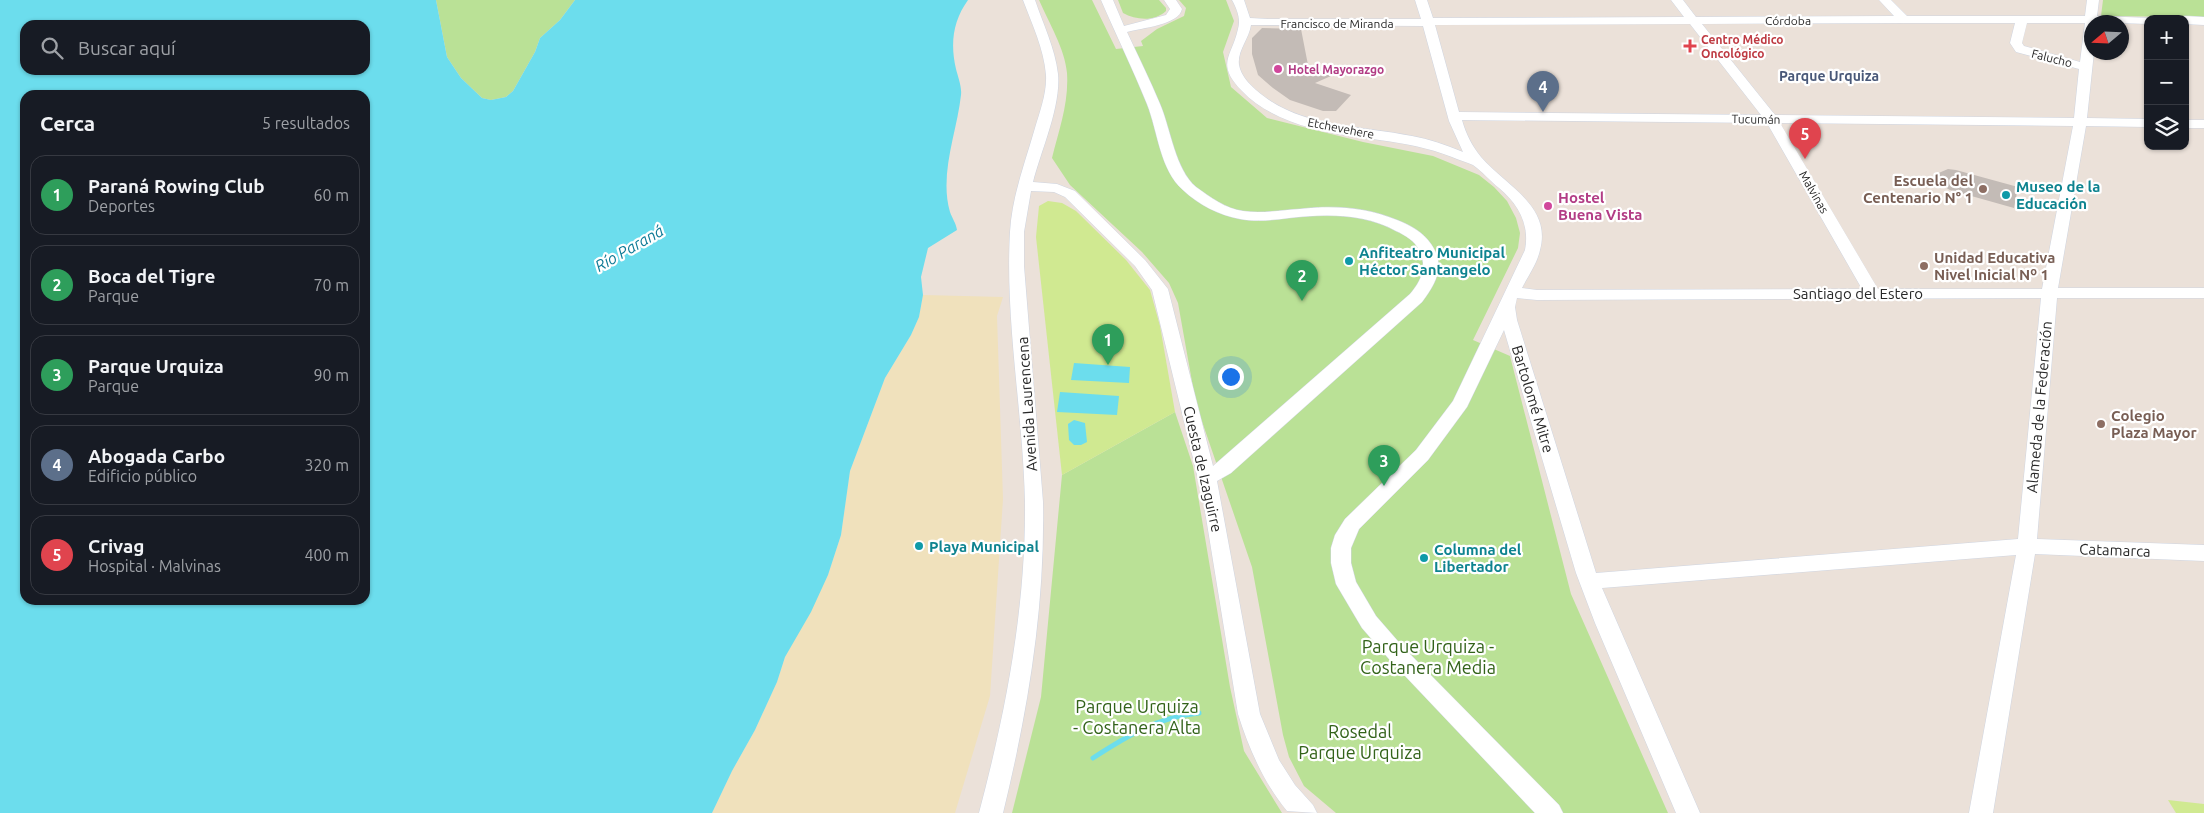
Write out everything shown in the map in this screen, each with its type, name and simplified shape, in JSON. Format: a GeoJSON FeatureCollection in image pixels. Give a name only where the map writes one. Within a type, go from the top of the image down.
{"type":"FeatureCollection","features":[{"type":"Feature","properties":{"kind":"street","name":"Avenida Laurencena"},"geometry":{"type":"LineString","coordinates":[[992,813],[1017,699],[1031,610],[1035,554],[1031,448],[1018,286],[1017,233],[1024,186],[1048,110],[1052,78],[1050,63],[1029,0]]}},
{"type":"Feature","properties":{"kind":"street"},"geometry":{"type":"LineString","coordinates":[[1107,0],[1155,104],[1171,160],[1186,186],[1226,211],[1241,215],[1256,217],[1355,211],[1374,216],[1410,232],[1422,241],[1430,255],[1433,268],[1431,277],[1416,298],[1224,468],[1206,478]]}},
{"type":"Feature","properties":{"kind":"street"},"geometry":{"type":"LineString","coordinates":[[1120,30],[1170,18],[1175,14],[1176,9],[1170,0]]}},
{"type":"Feature","properties":{"kind":"street"},"geometry":{"type":"LineString","coordinates":[[1238,0],[1245,21]]}},
{"type":"Feature","properties":{"kind":"street"},"geometry":{"type":"LineString","coordinates":[[1421,0],[1429,22],[1454,116],[1464,142],[1477,162],[1500,180],[1519,200],[1531,217],[1535,232],[1527,264],[1461,403],[1422,455],[1352,524],[1341,548],[1341,564],[1346,584],[1369,622],[1396,653],[1551,813]]}},
{"type":"Feature","properties":{"kind":"street","name":"Malvinas"},"geometry":{"type":"LineString","coordinates":[[1677,0],[1771,119],[1872,293]]}},
{"type":"Feature","properties":{"kind":"street"},"geometry":{"type":"LineString","coordinates":[[1885,0],[1904,19]]}},
{"type":"Feature","properties":{"kind":"street","name":"Alameda de la Federación"},"geometry":{"type":"LineString","coordinates":[[2092,15],[2093,0]]}},
{"type":"Feature","properties":{"kind":"street","name":"Falucho"},"geometry":{"type":"LineString","coordinates":[[2021,19],[2016,44],[2020,49],[2086,67]]}},
{"type":"Feature","properties":{"kind":"street","name":"Córdoba"},"geometry":{"type":"LineString","coordinates":[[1429,22],[2084,20]]}},
{"type":"Feature","properties":{"kind":"street","name":"Córdoba"},"geometry":{"type":"LineString","coordinates":[[2129,20],[2144,20]]}},
{"type":"Feature","properties":{"kind":"street"},"geometry":{"type":"LineString","coordinates":[[2189,20],[2204,21]]}},
{"type":"Feature","properties":{"kind":"street","name":"Francisco de Miranda"},"geometry":{"type":"LineString","coordinates":[[1245,21],[1268,23],[1429,22]]}},
{"type":"Feature","properties":{"kind":"street","name":"Etchevehere"},"geometry":{"type":"LineString","coordinates":[[1245,21],[1233,55],[1232,64],[1235,74],[1245,86],[1269,106],[1294,118],[1317,125],[1412,140],[1477,162]]}},
{"type":"Feature","properties":{"kind":"street","name":"Alameda de la Federación"},"geometry":{"type":"LineString","coordinates":[[1981,813],[2026,546],[2048,294],[2080,122],[2087,60]]}},
{"type":"Feature","properties":{"kind":"street","name":"Tucumán"},"geometry":{"type":"LineString","coordinates":[[1454,116],[2144,123]]}},
{"type":"Feature","properties":{"kind":"street"},"geometry":{"type":"LineString","coordinates":[[2189,124],[2204,124]]}},
{"type":"Feature","properties":{"kind":"street","name":"Cuesta de Izaguirre"},"geometry":{"type":"LineString","coordinates":[[1024,186],[1057,188],[1070,194],[1140,262],[1156,282],[1166,305],[1212,499],[1249,714],[1255,735],[1266,759],[1286,790],[1305,813]]}},
{"type":"Feature","properties":{"kind":"street","name":"Santiago del Estero"},"geometry":{"type":"LineString","coordinates":[[1510,299],[1537,295],[2204,293]]}},
{"type":"Feature","properties":{"kind":"street","name":"Bartolomé Mitre"},"geometry":{"type":"LineString","coordinates":[[1510,299],[1519,353],[1590,581],[1605,623],[1688,813]]}},
{"type":"Feature","properties":{"kind":"street","name":"Catamarca"},"geometry":{"type":"LineString","coordinates":[[1590,581],[2026,546],[2204,554]]}},
{"type":"Feature","properties":{"kind":"green space"},"geometry":{"type":"Polygon","coordinates":[[[436,0],[575,0],[560,20],[540,38],[535,52],[513,91],[506,97],[491,100],[482,98],[461,78],[447,57],[436,0]]]}},
{"type":"Feature","properties":{"kind":"green space","name":"Parque Urquiza - Costanera Media"},"geometry":{"type":"Polygon","coordinates":[[[1039,0],[1092,0],[1116,49],[1143,46],[1141,41],[1157,29],[1184,16],[1186,8],[1179,0],[1226,0],[1234,21],[1223,52],[1231,87],[1267,118],[1363,142],[1433,156],[1479,175],[1507,201],[1516,218],[1520,233],[1518,248],[1473,340],[1510,356],[1571,594],[1668,813],[1336,813],[1304,786],[1289,757],[1283,735],[1252,567],[1196,404],[1178,303],[1169,283],[1142,252],[1070,185],[1052,158],[1065,106],[1067,73],[1060,45],[1039,0]]]}},
{"type":"Feature","properties":{"kind":"green space"},"geometry":{"type":"Polygon","coordinates":[[[1118,0],[1159,0],[1166,8],[1166,11],[1161,15],[1151,18],[1134,17],[1123,13],[1118,0]]]}},
{"type":"Feature","properties":{"kind":"green space"},"geometry":{"type":"Polygon","coordinates":[[[2103,0],[2204,0],[2204,17],[2189,17],[2189,15],[2101,15],[2103,0]]]}},
{"type":"Feature","properties":{"kind":"green space"},"geometry":{"type":"Polygon","coordinates":[[[1048,201],[1062,203],[1076,211],[1126,260],[1150,290],[1160,326],[1175,412],[1062,475],[1036,237],[1039,206],[1048,201]]]}},
{"type":"Feature","properties":{"kind":"green space","name":"Parque Urquiza - Costanera Alta"},"geometry":{"type":"Polygon","coordinates":[[[1175,412],[1193,466],[1230,687],[1244,751],[1282,813],[1012,813],[1041,697],[1062,475],[1175,412]]]}},
{"type":"Feature","properties":{"kind":"green space"},"geometry":{"type":"Polygon","coordinates":[[[2168,800],[2204,804],[2204,813],[2176,813],[2168,800]]]}},
{"type":"Feature","properties":{"kind":"sand","name":"Playa Municipal"},"geometry":{"type":"Polygon","coordinates":[[[923,295],[1003,297],[997,316],[1003,499],[990,696],[955,813],[712,813],[732,771],[755,730],[777,682],[785,657],[828,575],[841,535],[850,471],[885,378],[911,335],[919,317],[923,295]]]}},
{"type":"Feature","properties":{"kind":"water","name":"Río Paraná"},"geometry":{"type":"Polygon","coordinates":[[[0,0],[436,0],[447,57],[461,78],[482,98],[491,100],[506,97],[513,91],[535,52],[540,38],[560,20],[575,0],[968,0],[956,24],[953,41],[954,59],[961,92],[948,168],[947,198],[957,230],[928,248],[921,277],[923,295],[919,317],[911,335],[885,378],[850,471],[841,535],[828,575],[811,612],[785,657],[777,682],[755,730],[732,771],[712,813],[0,813],[0,0]]]}},
{"type":"Feature","properties":{"kind":"water"},"geometry":{"type":"Polygon","coordinates":[[[1074,363],[1130,367],[1129,383],[1071,380],[1074,363]]]}},
{"type":"Feature","properties":{"kind":"water"},"geometry":{"type":"Polygon","coordinates":[[[1060,392],[1119,396],[1117,415],[1057,412],[1060,392]]]}},
{"type":"Feature","properties":{"kind":"water"},"geometry":{"type":"Polygon","coordinates":[[[1074,420],[1085,423],[1087,442],[1081,445],[1074,445],[1069,440],[1068,424],[1074,420]]]}},
{"type":"Feature","properties":{"kind":"building","name":"Hotel Mayorazgo"},"geometry":{"type":"Polygon","coordinates":[[[1262,28],[1301,29],[1308,65],[1331,76],[1315,83],[1351,95],[1336,111],[1323,111],[1290,100],[1273,88],[1258,75],[1252,54],[1252,38],[1262,28]]]}},
{"type":"Feature","properties":{"kind":"building","name":"Escuela del Centenario N° 1"},"geometry":{"type":"Polygon","coordinates":[[[1948,169],[2018,187],[2014,208],[1950,190],[1943,186],[1934,175],[1948,169]]]}},
{"type":"Feature","properties":{"kind":"waterway"},"geometry":{"type":"LineString","coordinates":[[1093,758],[1118,742],[1156,723],[1199,713]]}},
{"type":"Feature","properties":{"kind":"place","name":"Centro Médico Oncológico"},"geometry":{"type":"Point","coordinates":[1690,46]}},
{"type":"Feature","properties":{"kind":"place","name":"Hotel Mayorazgo"},"geometry":{"type":"Point","coordinates":[1278,69]}},
{"type":"Feature","properties":{"kind":"place","name":"Abogada Carbo"},"geometry":{"type":"Point","coordinates":[1543,112]}},
{"type":"Feature","properties":{"kind":"place","name":"Crivag"},"geometry":{"type":"Point","coordinates":[1805,159]}},
{"type":"Feature","properties":{"kind":"place","name":"Escuela del Centenario N° 1"},"geometry":{"type":"Point","coordinates":[1983,189]}},
{"type":"Feature","properties":{"kind":"place","name":"Museo de la Educación"},"geometry":{"type":"Point","coordinates":[2006,195]}},
{"type":"Feature","properties":{"kind":"place","name":"Hostel Buena Vista"},"geometry":{"type":"Point","coordinates":[1548,206]}},
{"type":"Feature","properties":{"kind":"place","name":"Anfiteatro Municipal Héctor Santangelo"},"geometry":{"type":"Point","coordinates":[1349,261]}},
{"type":"Feature","properties":{"kind":"place","name":"Unidad Educativa Nivel Inicial Nº 1"},"geometry":{"type":"Point","coordinates":[1924,266]}},
{"type":"Feature","properties":{"kind":"place","name":"Boca del Tigre"},"geometry":{"type":"Point","coordinates":[1302,301]}},
{"type":"Feature","properties":{"kind":"place","name":"Paraná Rowing Club"},"geometry":{"type":"Point","coordinates":[1108,365]}},
{"type":"Feature","properties":{"kind":"place","name":"Colegio Plaza Mayor"},"geometry":{"type":"Point","coordinates":[2101,424]}},
{"type":"Feature","properties":{"kind":"place","name":"Parque Urquiza"},"geometry":{"type":"Point","coordinates":[1384,486]}},
{"type":"Feature","properties":{"kind":"place","name":"Playa Municipal"},"geometry":{"type":"Point","coordinates":[919,546]}},
{"type":"Feature","properties":{"kind":"place","name":"Columna del Libertador"},"geometry":{"type":"Point","coordinates":[1424,558]}},
{"type":"Feature","properties":{"kind":"district","name":"Parque Urquiza"},"geometry":{"type":"Point","coordinates":[1829,76]}},
{"type":"Feature","properties":{"kind":"park label","name":"Rosedal Parque Urquiza"},"geometry":{"type":"Point","coordinates":[1360,741]}}]}
